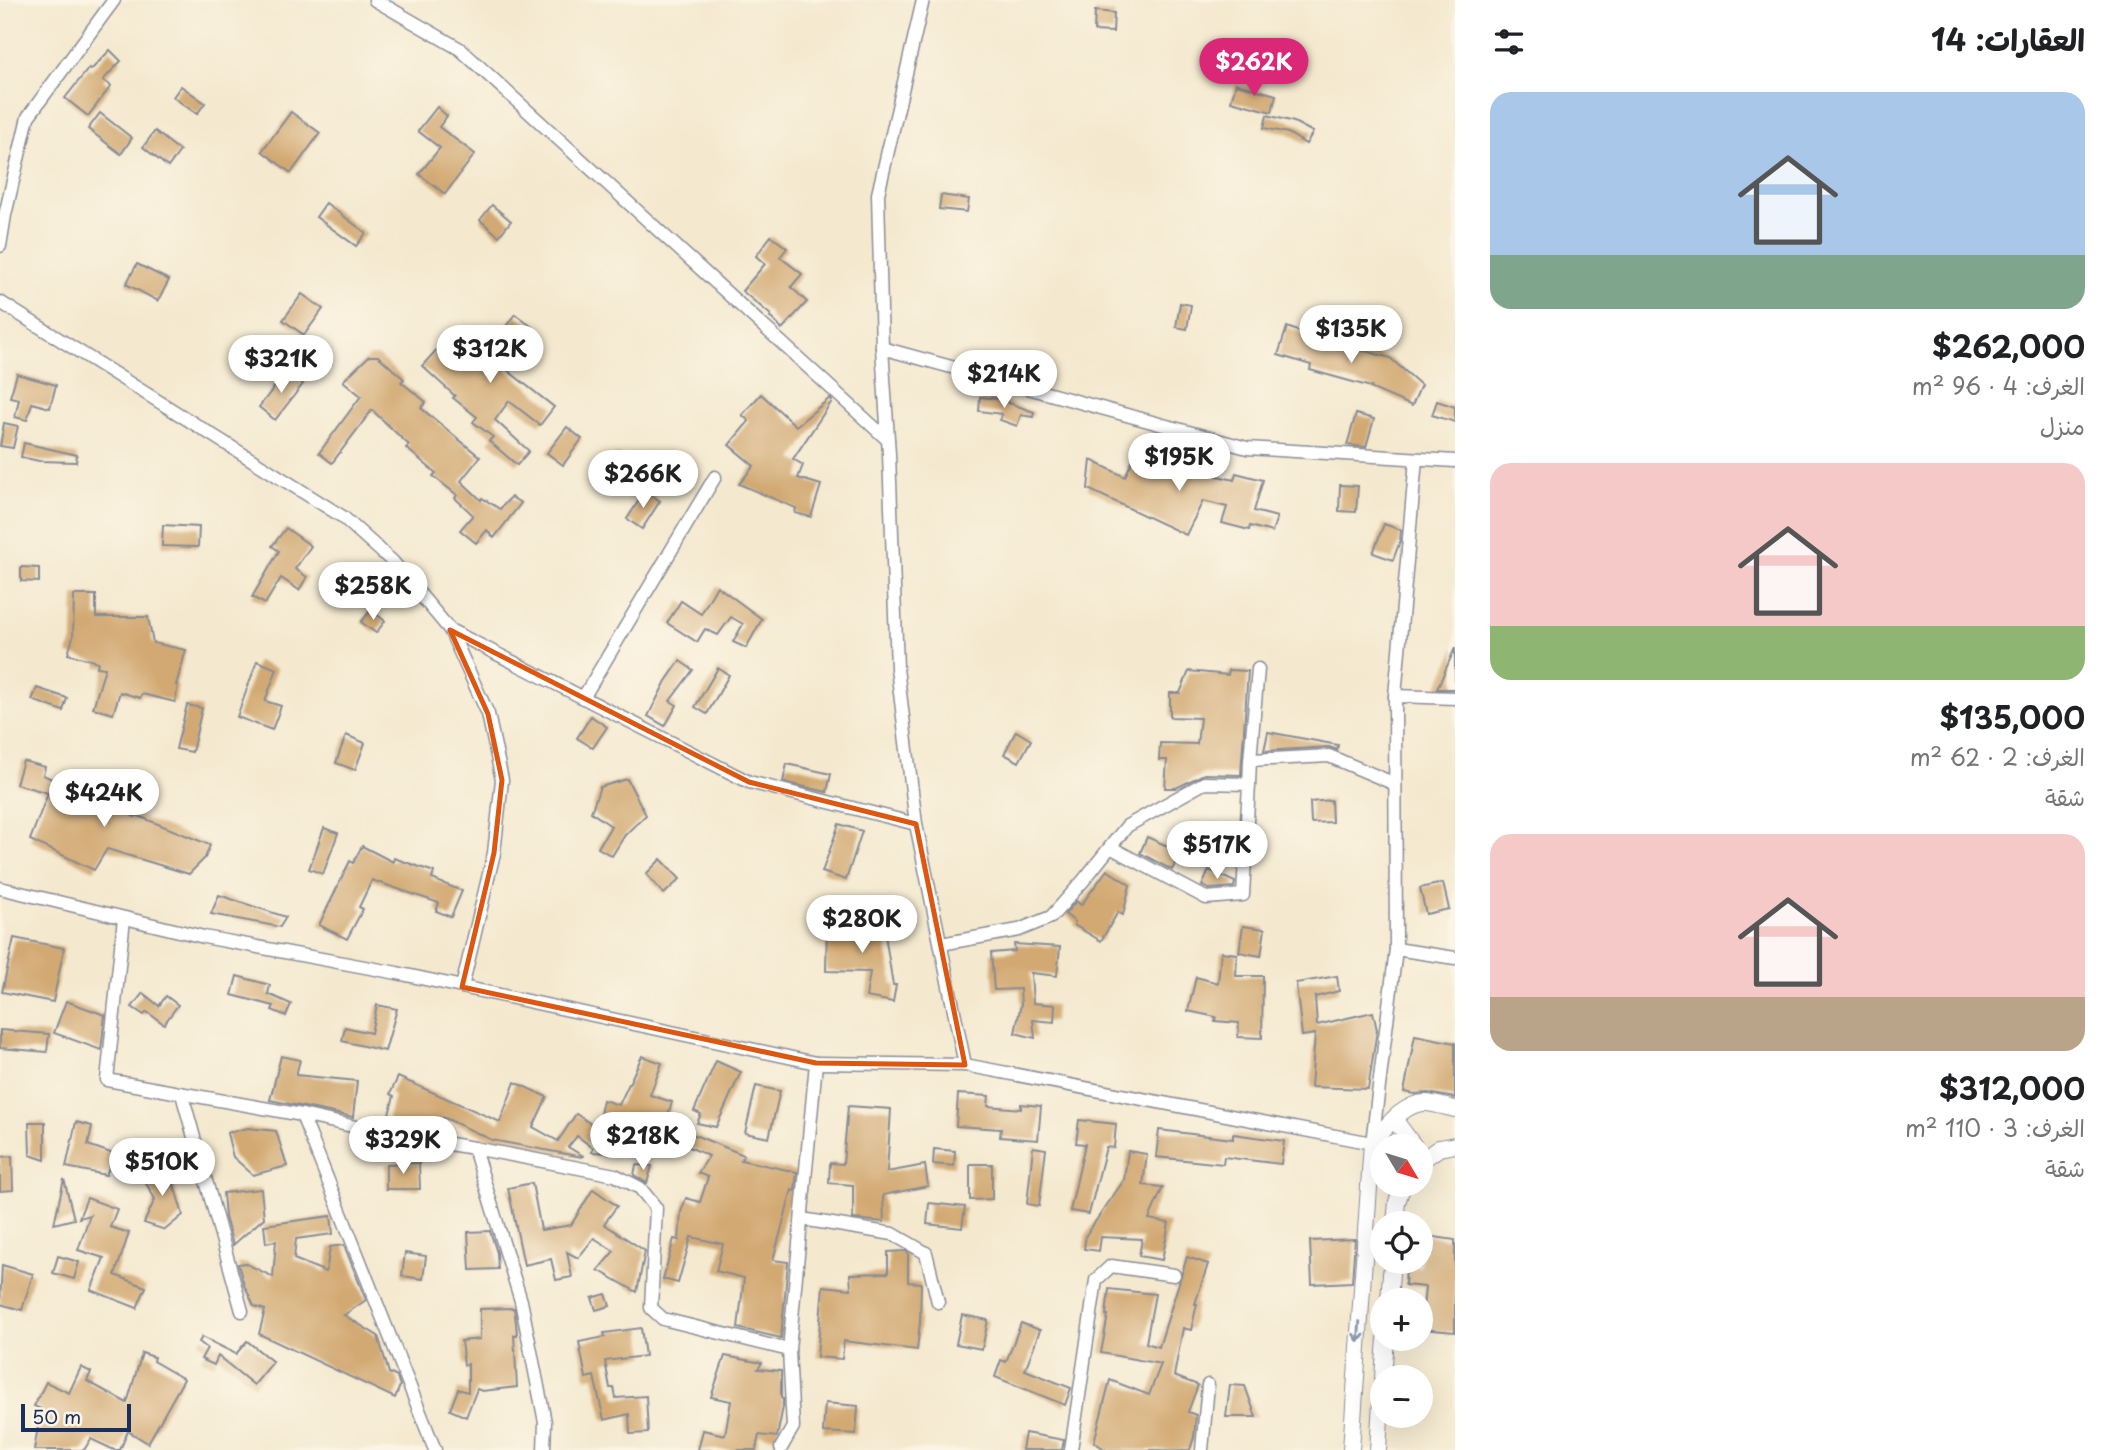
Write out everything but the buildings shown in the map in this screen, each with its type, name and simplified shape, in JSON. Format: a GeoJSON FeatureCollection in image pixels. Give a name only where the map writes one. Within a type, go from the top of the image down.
{"type":"FeatureCollection","features":[{"type":"Feature","properties":{"kind":"street"},"geometry":{"type":"LineString","coordinates":[[0,246],[29,117],[114,0]]}},
{"type":"Feature","properties":{"kind":"street"},"geometry":{"type":"LineString","coordinates":[[374,0],[460,49],[888,440]]}},
{"type":"Feature","properties":{"kind":"street"},"geometry":{"type":"LineString","coordinates":[[923,0],[878,194],[882,348],[897,668],[916,824],[965,1065]]}},
{"type":"Feature","properties":{"kind":"street"},"geometry":{"type":"LineString","coordinates":[[0,302],[343,517],[393,562],[450,630],[488,714],[502,780],[494,853],[462,987]]}},
{"type":"Feature","properties":{"kind":"street"},"geometry":{"type":"LineString","coordinates":[[882,348],[1247,448],[1455,461]]}},
{"type":"Feature","properties":{"kind":"street"},"geometry":{"type":"LineString","coordinates":[[1374,1134],[1396,948],[1395,696],[1416,459]]}},
{"type":"Feature","properties":{"kind":"street"},"geometry":{"type":"LineString","coordinates":[[583,698],[715,477]]}},
{"type":"Feature","properties":{"kind":"street"},"geometry":{"type":"LineString","coordinates":[[450,630],[749,782],[916,824]]}},
{"type":"Feature","properties":{"kind":"street"},"geometry":{"type":"LineString","coordinates":[[1110,847],[1206,898],[1243,895],[1258,669]]}},
{"type":"Feature","properties":{"kind":"street"},"geometry":{"type":"LineString","coordinates":[[1395,696],[1455,698]]}},
{"type":"Feature","properties":{"kind":"street"},"geometry":{"type":"LineString","coordinates":[[1250,760],[1329,756],[1395,784]]}},
{"type":"Feature","properties":{"kind":"street"},"geometry":{"type":"LineString","coordinates":[[941,944],[1019,930],[1051,917],[1127,825],[1204,783],[1249,784]]}},
{"type":"Feature","properties":{"kind":"street"},"geometry":{"type":"LineString","coordinates":[[0,888],[204,937],[462,987],[816,1063],[965,1065],[1370,1142]]}},
{"type":"Feature","properties":{"kind":"street"},"geometry":{"type":"LineString","coordinates":[[124,918],[107,1080],[615,1175],[640,1188],[656,1208],[651,1308],[663,1319],[789,1350]]}},
{"type":"Feature","properties":{"kind":"street"},"geometry":{"type":"LineString","coordinates":[[1396,948],[1455,958]]}},
{"type":"Feature","properties":{"kind":"street"},"geometry":{"type":"LineString","coordinates":[[781,1448],[793,1427],[789,1350],[816,1063]]}},
{"type":"Feature","properties":{"kind":"street"},"geometry":{"type":"LineString","coordinates":[[182,1094],[242,1311]]}},
{"type":"Feature","properties":{"kind":"street"},"geometry":{"type":"LineString","coordinates":[[1381,1134],[1407,1109],[1424,1102],[1455,1109]]}},
{"type":"Feature","properties":{"kind":"street"},"geometry":{"type":"LineString","coordinates":[[302,1115],[435,1450]]}},
{"type":"Feature","properties":{"kind":"street"},"geometry":{"type":"LineString","coordinates":[[1394,1119],[1405,1134]]}},
{"type":"Feature","properties":{"kind":"street"},"geometry":{"type":"LineString","coordinates":[[1433,1151],[1455,1145]]}},
{"type":"Feature","properties":{"kind":"street"},"geometry":{"type":"LineString","coordinates":[[474,1148],[521,1301],[545,1422],[544,1450]]}},
{"type":"Feature","properties":{"kind":"street"},"geometry":{"type":"LineString","coordinates":[[1351,1450],[1370,1185]]}},
{"type":"Feature","properties":{"kind":"street"},"geometry":{"type":"LineString","coordinates":[[802,1219],[893,1234],[926,1253],[939,1302]]}},
{"type":"Feature","properties":{"kind":"street"},"geometry":{"type":"LineString","coordinates":[[1070,1450],[1096,1280],[1111,1266],[1174,1275]]}},
{"type":"Feature","properties":{"kind":"street"},"geometry":{"type":"LineString","coordinates":[[1202,1450],[1208,1385]]}},
{"type":"Feature","properties":{"kind":"street"},"geometry":{"type":"LineString","coordinates":[[1378,1450],[1379,1428]]}},
{"type":"Feature","properties":{"kind":"highlighted area"},"geometry":{"type":"Polygon","coordinates":[[[450,630],[749,782],[916,824],[965,1065],[816,1063],[462,987],[494,853],[502,780],[488,714],[450,630]]]}}]}
